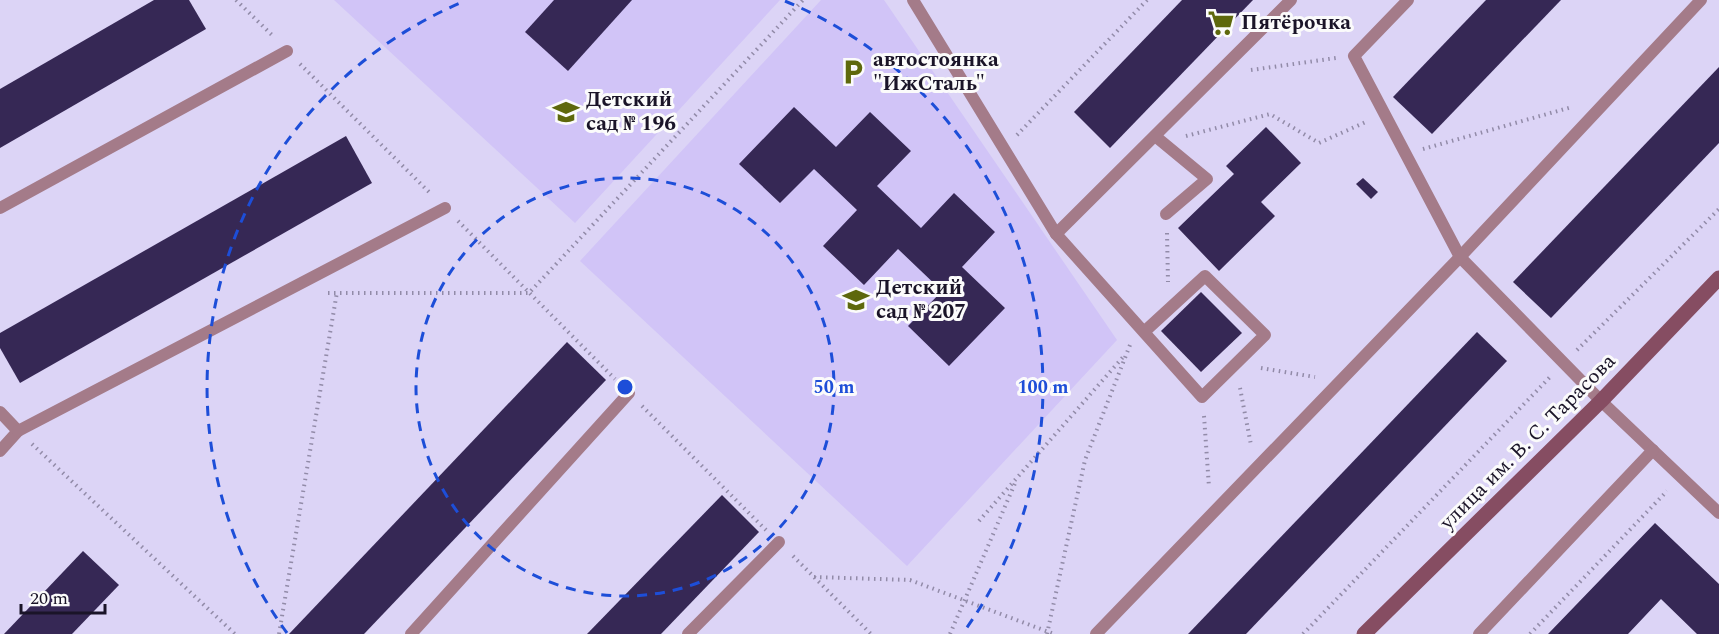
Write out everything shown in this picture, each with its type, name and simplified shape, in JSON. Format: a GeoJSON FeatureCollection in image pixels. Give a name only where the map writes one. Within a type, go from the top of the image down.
{"type":"FeatureCollection","features":[{"type":"Feature","properties":{"kind":"main road","name":"улица им. В. С. Тарасова"},"geometry":{"type":"LineString","coordinates":[[1365,634],[1601,401],[1719,278]]}},
{"type":"Feature","properties":{"kind":"lane"},"geometry":{"type":"LineString","coordinates":[[913,0],[1056,234],[1202,397],[1265,334],[1205,276],[1169,309],[1141,328]]}},
{"type":"Feature","properties":{"kind":"lane"},"geometry":{"type":"LineString","coordinates":[[1056,234],[1291,0]]}},
{"type":"Feature","properties":{"kind":"lane"},"geometry":{"type":"LineString","coordinates":[[1408,0],[1354,56],[1460,257],[1601,401],[1719,513]]}},
{"type":"Feature","properties":{"kind":"lane"},"geometry":{"type":"LineString","coordinates":[[1096,634],[1460,257],[1701,0]]}},
{"type":"Feature","properties":{"kind":"lane"},"geometry":{"type":"LineString","coordinates":[[0,208],[287,51]]}},
{"type":"Feature","properties":{"kind":"lane"},"geometry":{"type":"LineString","coordinates":[[1155,136],[1207,179],[1166,214]]}},
{"type":"Feature","properties":{"kind":"lane"},"geometry":{"type":"LineString","coordinates":[[0,451],[18,432],[445,208]]}},
{"type":"Feature","properties":{"kind":"lane"},"geometry":{"type":"LineString","coordinates":[[411,634],[629,393]]}},
{"type":"Feature","properties":{"kind":"lane"},"geometry":{"type":"LineString","coordinates":[[0,412],[18,432]]}},
{"type":"Feature","properties":{"kind":"lane"},"geometry":{"type":"LineString","coordinates":[[1479,634],[1653,450]]}},
{"type":"Feature","properties":{"kind":"lane"},"geometry":{"type":"LineString","coordinates":[[688,634],[778,542]]}},
{"type":"Feature","properties":{"kind":"path"},"geometry":{"type":"LineString","coordinates":[[236,0],[871,634]]}},
{"type":"Feature","properties":{"kind":"path"},"geometry":{"type":"LineString","coordinates":[[326,293],[529,293],[803,0]]}},
{"type":"Feature","properties":{"kind":"path"},"geometry":{"type":"LineString","coordinates":[[1004,149],[1148,0]]}},
{"type":"Feature","properties":{"kind":"path"},"geometry":{"type":"LineString","coordinates":[[1217,74],[1354,56]]}},
{"type":"Feature","properties":{"kind":"path"},"geometry":{"type":"LineString","coordinates":[[1406,154],[1610,96]]}},
{"type":"Feature","properties":{"kind":"path"},"geometry":{"type":"LineString","coordinates":[[1155,136],[1194,136],[1270,114],[1319,143],[1385,114]]}},
{"type":"Feature","properties":{"kind":"path"},"geometry":{"type":"LineString","coordinates":[[1303,634],[1563,363],[1719,209]]}},
{"type":"Feature","properties":{"kind":"path"},"geometry":{"type":"LineString","coordinates":[[1166,214],[1169,309]]}},
{"type":"Feature","properties":{"kind":"path"},"geometry":{"type":"LineString","coordinates":[[279,634],[343,261]]}},
{"type":"Feature","properties":{"kind":"path"},"geometry":{"type":"LineString","coordinates":[[1048,633],[1085,460],[1127,352],[1141,328]]}},
{"type":"Feature","properties":{"kind":"path"},"geometry":{"type":"LineString","coordinates":[[979,521],[1127,352],[1141,328]]}},
{"type":"Feature","properties":{"kind":"path"},"geometry":{"type":"LineString","coordinates":[[1256,468],[1236,364],[1340,382]]}},
{"type":"Feature","properties":{"kind":"path"},"geometry":{"type":"LineString","coordinates":[[1202,397],[1212,514]]}},
{"type":"Feature","properties":{"kind":"path"},"geometry":{"type":"LineString","coordinates":[[18,432],[235,634]]}},
{"type":"Feature","properties":{"kind":"path"},"geometry":{"type":"LineString","coordinates":[[1530,634],[1681,477]]}},
{"type":"Feature","properties":{"kind":"path"},"geometry":{"type":"LineString","coordinates":[[950,634],[1017,478]]}},
{"type":"Feature","properties":{"kind":"path"},"geometry":{"type":"LineString","coordinates":[[813,577],[910,580],[1054,634]]}},
{"type":"Feature","properties":{"kind":"shaded area","name":"Детский сад № 196"},"geometry":{"type":"Polygon","coordinates":[[[334,0],[780,0],[575,223],[334,0]]]}},
{"type":"Feature","properties":{"kind":"shaded area","name":"Детский сад № 207"},"geometry":{"type":"Polygon","coordinates":[[[821,0],[884,0],[1117,340],[907,566],[580,261],[821,0]]]}},
{"type":"Feature","properties":{"kind":"building"},"geometry":{"type":"Polygon","coordinates":[[[154,0],[189,0],[206,29],[0,148],[0,89],[154,0]]]}},
{"type":"Feature","properties":{"kind":"building"},"geometry":{"type":"Polygon","coordinates":[[[554,0],[632,0],[568,71],[525,32],[554,0]]]}},
{"type":"Feature","properties":{"kind":"building"},"geometry":{"type":"Polygon","coordinates":[[[1182,0],[1253,0],[1110,148],[1074,112],[1182,0]]]}},
{"type":"Feature","properties":{"kind":"building"},"geometry":{"type":"Polygon","coordinates":[[[1486,0],[1561,0],[1432,134],[1393,97],[1486,0]]]}},
{"type":"Feature","properties":{"kind":"building"},"geometry":{"type":"Polygon","coordinates":[[[1719,67],[1719,143],[1551,318],[1513,282],[1719,67]]]}},
{"type":"Feature","properties":{"kind":"building"},"geometry":{"type":"Polygon","coordinates":[[[794,107],[836,147],[870,112],[911,151],[877,186],[921,228],[954,193],[995,232],[962,267],[1005,308],[949,366],[908,326],[942,291],[898,249],[864,285],[823,246],[857,210],[814,169],[780,203],[739,164],[794,107]]]}},
{"type":"Feature","properties":{"kind":"building"},"geometry":{"type":"Polygon","coordinates":[[[1266,127],[1301,163],[1261,202],[1275,216],[1219,271],[1178,228],[1234,174],[1226,166],[1266,127]]]}},
{"type":"Feature","properties":{"kind":"building"},"geometry":{"type":"Polygon","coordinates":[[[346,136],[372,183],[20,383],[0,348],[0,333],[346,136]]]}},
{"type":"Feature","properties":{"kind":"building"},"geometry":{"type":"Polygon","coordinates":[[[1363,178],[1378,192],[1371,199],[1356,184],[1363,178]]]}},
{"type":"Feature","properties":{"kind":"building"},"geometry":{"type":"Polygon","coordinates":[[[1201,292],[1242,333],[1201,372],[1161,331],[1201,292]]]}},
{"type":"Feature","properties":{"kind":"building"},"geometry":{"type":"Polygon","coordinates":[[[1477,332],[1507,361],[1246,634],[1188,634],[1477,332]]]}},
{"type":"Feature","properties":{"kind":"building"},"geometry":{"type":"Polygon","coordinates":[[[567,342],[606,380],[364,634],[289,634],[567,342]]]}},
{"type":"Feature","properties":{"kind":"building"},"geometry":{"type":"Polygon","coordinates":[[[722,495],[759,532],[661,634],[587,634],[722,495]]]}},
{"type":"Feature","properties":{"kind":"building"},"geometry":{"type":"Polygon","coordinates":[[[1655,523],[1719,584],[1719,634],[1697,634],[1661,599],[1628,634],[1548,634],[1655,523]]]}},
{"type":"Feature","properties":{"kind":"building"},"geometry":{"type":"Polygon","coordinates":[[[83,551],[119,585],[72,634],[4,634],[83,551]]]}},
{"type":"Feature","properties":{"kind":"place","name":"Пятёрочка"},"geometry":{"type":"Point","coordinates":[1221,23]}},
{"type":"Feature","properties":{"kind":"place","name":"автостоянка \"ИжСталь\""},"geometry":{"type":"Point","coordinates":[853,72]}},
{"type":"Feature","properties":{"kind":"place","name":"Детский сад № 196"},"geometry":{"type":"Point","coordinates":[566,112]}},
{"type":"Feature","properties":{"kind":"place","name":"Детский сад № 207"},"geometry":{"type":"Point","coordinates":[856,300]}}]}
